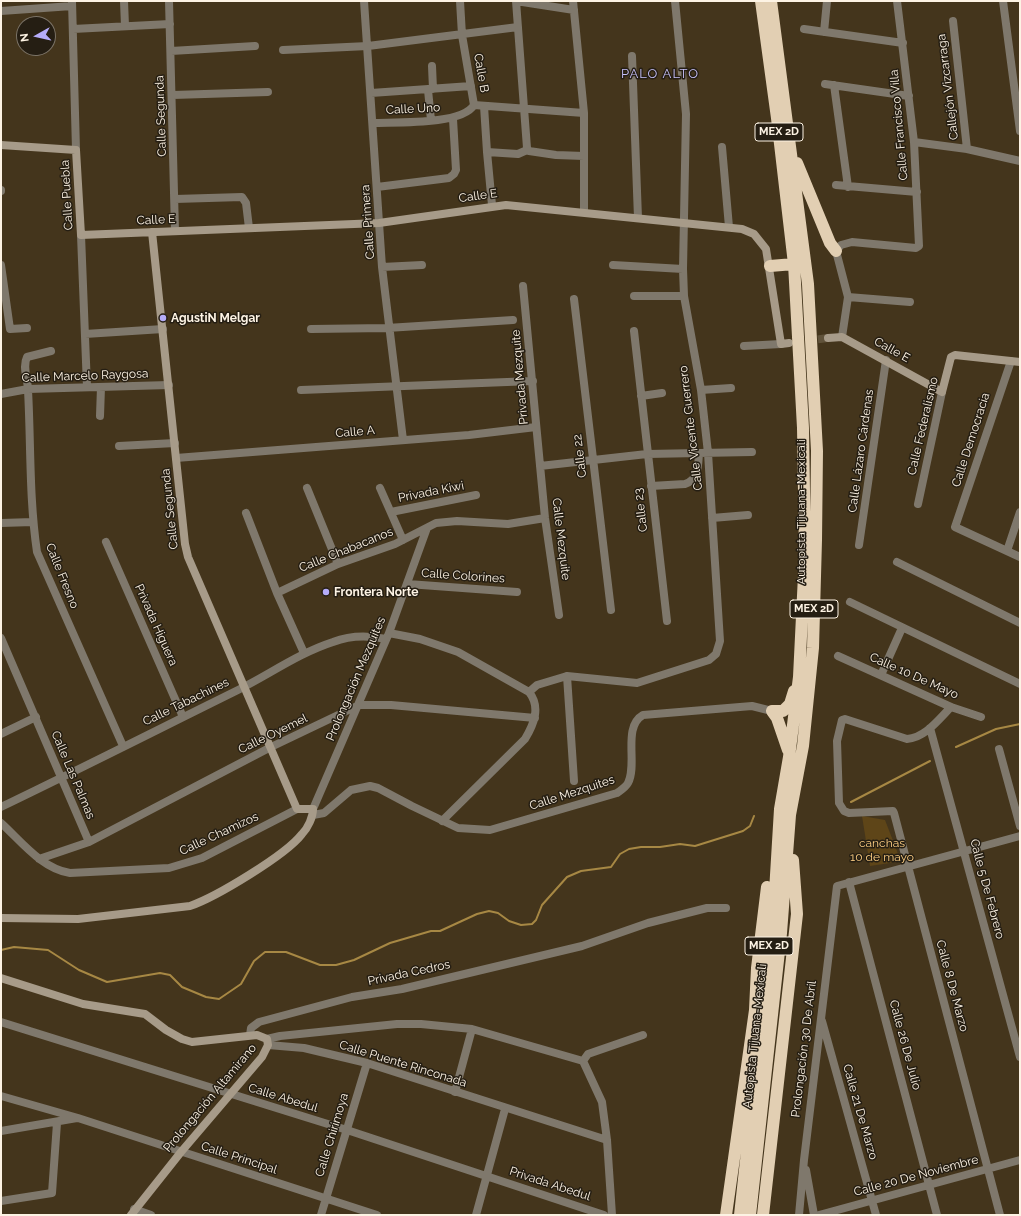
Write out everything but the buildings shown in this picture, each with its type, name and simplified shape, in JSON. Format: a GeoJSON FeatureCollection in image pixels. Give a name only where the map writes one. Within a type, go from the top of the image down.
{"type":"FeatureCollection","features":[{"type":"Feature","properties":{"kind":"highway","name":"Autopista Tijuana-Mexicali"},"geometry":{"type":"LineString","coordinates":[[740,1215],[774,908],[780,809],[789,757],[799,677],[805,563],[805,489],[801,366],[794,264],[778,118],[761,1]]}},
{"type":"Feature","properties":{"kind":"highway","name":"Autopista Tijuana-Mexicali"},"geometry":{"type":"LineString","coordinates":[[750,1215],[781,933],[790,815],[803,746],[813,648],[817,458],[808,284],[792,152],[771,1]]}},
{"type":"Feature","properties":{"kind":"highway"},"geometry":{"type":"LineString","coordinates":[[792,152],[830,243],[839,248]]}},
{"type":"Feature","properties":{"kind":"highway"},"geometry":{"type":"LineString","coordinates":[[770,266],[794,264]]}},
{"type":"Feature","properties":{"kind":"highway"},"geometry":{"type":"LineString","coordinates":[[772,711],[783,710],[790,704],[799,677]]}},
{"type":"Feature","properties":{"kind":"highway"},"geometry":{"type":"LineString","coordinates":[[772,711],[777,718],[785,738],[789,757]]}},
{"type":"Feature","properties":{"kind":"highway"},"geometry":{"type":"LineString","coordinates":[[726,1215],[748,1042],[755,1010],[757,968],[771,857],[780,809]]}},
{"type":"Feature","properties":{"kind":"highway"},"geometry":{"type":"LineString","coordinates":[[763,1214],[797,914],[790,815]]}},
{"type":"Feature","properties":{"kind":"street"},"geometry":{"type":"LineString","coordinates":[[124,1],[125,26]]}},
{"type":"Feature","properties":{"kind":"street","name":"Calle Segunda"},"geometry":{"type":"LineString","coordinates":[[170,1],[175,199],[174,230]]}},
{"type":"Feature","properties":{"kind":"street","name":"Calle Primera"},"geometry":{"type":"LineString","coordinates":[[364,1],[374,123],[382,267],[403,440]]}},
{"type":"Feature","properties":{"kind":"street","name":"Calle B"},"geometry":{"type":"LineString","coordinates":[[453,119],[471,111],[474,105],[462,35],[460,1]]}},
{"type":"Feature","properties":{"kind":"street"},"geometry":{"type":"LineString","coordinates":[[527,150],[516,1],[574,10]]}},
{"type":"Feature","properties":{"kind":"street"},"geometry":{"type":"LineString","coordinates":[[573,1],[584,113],[584,212]]}},
{"type":"Feature","properties":{"kind":"street","name":"Calle Vicente Guerrero"},"geometry":{"type":"LineString","coordinates":[[529,692],[537,684],[567,676],[637,683],[699,664],[716,654],[720,641],[708,453],[700,390],[684,296],[683,269],[686,114],[675,1]]}},
{"type":"Feature","properties":{"kind":"street"},"geometry":{"type":"LineString","coordinates":[[824,32],[827,1]]}},
{"type":"Feature","properties":{"kind":"street","name":"Calle Francisco Villa"},"geometry":{"type":"LineString","coordinates":[[839,248],[852,242],[918,247],[914,142],[897,1]]}},
{"type":"Feature","properties":{"kind":"street"},"geometry":{"type":"LineString","coordinates":[[1003,1],[1020,131]]}},
{"type":"Feature","properties":{"kind":"street"},"geometry":{"type":"LineString","coordinates":[[1,11],[72,3]]}},
{"type":"Feature","properties":{"kind":"street","name":"Calle Puebla"},"geometry":{"type":"LineString","coordinates":[[72,3],[76,150],[87,387]]}},
{"type":"Feature","properties":{"kind":"street","name":"Callejón Vizcarraga"},"geometry":{"type":"LineString","coordinates":[[953,21],[967,149]]}},
{"type":"Feature","properties":{"kind":"street"},"geometry":{"type":"LineString","coordinates":[[73,29],[170,24]]}},
{"type":"Feature","properties":{"kind":"street"},"geometry":{"type":"LineString","coordinates":[[283,50],[368,46],[518,28]]}},
{"type":"Feature","properties":{"kind":"street"},"geometry":{"type":"LineString","coordinates":[[804,29],[903,43]]}},
{"type":"Feature","properties":{"kind":"street"},"geometry":{"type":"LineString","coordinates":[[171,51],[255,46]]}},
{"type":"Feature","properties":{"kind":"street"},"geometry":{"type":"LineString","coordinates":[[632,56],[638,218]]}},
{"type":"Feature","properties":{"kind":"street"},"geometry":{"type":"LineString","coordinates":[[431,120],[432,66]]}},
{"type":"Feature","properties":{"kind":"street"},"geometry":{"type":"LineString","coordinates":[[825,84],[909,96]]}},
{"type":"Feature","properties":{"kind":"street"},"geometry":{"type":"LineString","coordinates":[[834,85],[848,187]]}},
{"type":"Feature","properties":{"kind":"street"},"geometry":{"type":"LineString","coordinates":[[371,93],[471,86]]}},
{"type":"Feature","properties":{"kind":"street"},"geometry":{"type":"LineString","coordinates":[[173,95],[268,92]]}},
{"type":"Feature","properties":{"kind":"street"},"geometry":{"type":"LineString","coordinates":[[474,105],[584,113]]}},
{"type":"Feature","properties":{"kind":"street"},"geometry":{"type":"LineString","coordinates":[[484,106],[492,206]]}},
{"type":"Feature","properties":{"kind":"street"},"geometry":{"type":"LineString","coordinates":[[378,187],[449,178],[454,174],[456,170],[453,119]]}},
{"type":"Feature","properties":{"kind":"street","name":"Calle Uno"},"geometry":{"type":"LineString","coordinates":[[374,123],[453,119]]}},
{"type":"Feature","properties":{"kind":"street"},"geometry":{"type":"LineString","coordinates":[[914,142],[967,149],[1020,161]]}},
{"type":"Feature","properties":{"kind":"street"},"geometry":{"type":"LineString","coordinates":[[1,145],[76,150]]}},
{"type":"Feature","properties":{"kind":"street"},"geometry":{"type":"LineString","coordinates":[[722,147],[729,227]]}},
{"type":"Feature","properties":{"kind":"street"},"geometry":{"type":"LineString","coordinates":[[487,152],[518,154],[527,150],[556,155],[584,156]]}},
{"type":"Feature","properties":{"kind":"street"},"geometry":{"type":"LineString","coordinates":[[836,185],[917,192]]}},
{"type":"Feature","properties":{"kind":"street"},"geometry":{"type":"LineString","coordinates":[[175,199],[242,197],[246,203],[249,228]]}},
{"type":"Feature","properties":{"kind":"street","name":"Calle E"},"geometry":{"type":"LineString","coordinates":[[81,235],[174,230],[379,223],[506,205],[742,229],[757,237],[766,249],[785,343],[744,346]]}},
{"type":"Feature","properties":{"kind":"street","name":"Calle Segunda"},"geometry":{"type":"LineString","coordinates":[[152,232],[185,544],[188,557],[246,686],[297,809]]}},
{"type":"Feature","properties":{"kind":"street"},"geometry":{"type":"LineString","coordinates":[[828,338],[842,337],[848,297],[839,248]]}},
{"type":"Feature","properties":{"kind":"street"},"geometry":{"type":"LineString","coordinates":[[1,265],[10,329],[27,328]]}},
{"type":"Feature","properties":{"kind":"street"},"geometry":{"type":"LineString","coordinates":[[382,267],[422,265]]}},
{"type":"Feature","properties":{"kind":"street"},"geometry":{"type":"LineString","coordinates":[[613,265],[683,269]]}},
{"type":"Feature","properties":{"kind":"street","name":"Privada Mezquite"},"geometry":{"type":"LineString","coordinates":[[523,286],[540,466]]}},
{"type":"Feature","properties":{"kind":"street"},"geometry":{"type":"LineString","coordinates":[[634,296],[684,296]]}},
{"type":"Feature","properties":{"kind":"street"},"geometry":{"type":"LineString","coordinates":[[848,297],[910,302]]}},
{"type":"Feature","properties":{"kind":"street","name":"Calle 22"},"geometry":{"type":"LineString","coordinates":[[574,300],[611,610]]}},
{"type":"Feature","properties":{"kind":"street"},"geometry":{"type":"LineString","coordinates":[[310,329],[389,328],[514,320]]}},
{"type":"Feature","properties":{"kind":"street"},"geometry":{"type":"LineString","coordinates":[[85,334],[163,329]]}},
{"type":"Feature","properties":{"kind":"street","name":"Calle 23"},"geometry":{"type":"LineString","coordinates":[[634,331],[667,621]]}},
{"type":"Feature","properties":{"kind":"street","name":"Calle E"},"geometry":{"type":"LineString","coordinates":[[842,337],[942,392]]}},
{"type":"Feature","properties":{"kind":"street","name":"Calle Fresno"},"geometry":{"type":"LineString","coordinates":[[51,351],[26,357],[24,364],[28,389],[33,522],[37,552],[123,746]]}},
{"type":"Feature","properties":{"kind":"street","name":"Calle Federalismo"},"geometry":{"type":"LineString","coordinates":[[918,504],[942,392],[951,358],[955,355],[1011,361]]}},
{"type":"Feature","properties":{"kind":"street","name":"Calle Lázaro Cárdenas"},"geometry":{"type":"LineString","coordinates":[[859,545],[886,360]]}},
{"type":"Feature","properties":{"kind":"street"},"geometry":{"type":"LineString","coordinates":[[1011,361],[1020,362]]}},
{"type":"Feature","properties":{"kind":"street","name":"Calle Democracia"},"geometry":{"type":"LineString","coordinates":[[1007,551],[955,528],[1011,361]]}},
{"type":"Feature","properties":{"kind":"street"},"geometry":{"type":"LineString","coordinates":[[301,390],[533,381]]}},
{"type":"Feature","properties":{"kind":"street","name":"Calle Marcelo Raygosa"},"geometry":{"type":"LineString","coordinates":[[1,394],[28,389],[169,385]]}},
{"type":"Feature","properties":{"kind":"street"},"geometry":{"type":"LineString","coordinates":[[100,416],[101,387]]}},
{"type":"Feature","properties":{"kind":"street"},"geometry":{"type":"LineString","coordinates":[[700,390],[731,388]]}},
{"type":"Feature","properties":{"kind":"street"},"geometry":{"type":"LineString","coordinates":[[641,396],[662,393]]}},
{"type":"Feature","properties":{"kind":"street","name":"Calle A"},"geometry":{"type":"LineString","coordinates":[[176,458],[403,440],[536,427]]}},
{"type":"Feature","properties":{"kind":"street"},"geometry":{"type":"LineString","coordinates":[[118,446],[175,443]]}},
{"type":"Feature","properties":{"kind":"street"},"geometry":{"type":"LineString","coordinates":[[540,466],[647,454],[752,452]]}},
{"type":"Feature","properties":{"kind":"street"},"geometry":{"type":"LineString","coordinates":[[651,486],[685,484],[690,482],[697,474],[699,453]]}},
{"type":"Feature","properties":{"kind":"street","name":"Calle Mezquite"},"geometry":{"type":"LineString","coordinates":[[540,466],[545,518],[559,615]]}},
{"type":"Feature","properties":{"kind":"street"},"geometry":{"type":"LineString","coordinates":[[307,488],[338,564]]}},
{"type":"Feature","properties":{"kind":"street"},"geometry":{"type":"LineString","coordinates":[[380,488],[403,540]]}},
{"type":"Feature","properties":{"kind":"street","name":"Privada Kiwi"},"geometry":{"type":"LineString","coordinates":[[391,512],[476,495]]}},
{"type":"Feature","properties":{"kind":"street"},"geometry":{"type":"LineString","coordinates":[[1020,512],[1007,551],[1020,557]]}},
{"type":"Feature","properties":{"kind":"street"},"geometry":{"type":"LineString","coordinates":[[246,513],[277,593],[304,653]]}},
{"type":"Feature","properties":{"kind":"street"},"geometry":{"type":"LineString","coordinates":[[712,518],[748,515]]}},
{"type":"Feature","properties":{"kind":"street","name":"Calle Chabacanos"},"geometry":{"type":"LineString","coordinates":[[277,593],[338,564],[403,540],[436,523],[446,521],[508,524],[545,518]]}},
{"type":"Feature","properties":{"kind":"street"},"geometry":{"type":"LineString","coordinates":[[1,523],[33,522]]}},
{"type":"Feature","properties":{"kind":"street","name":"Prolongación Mezquites"},"geometry":{"type":"LineString","coordinates":[[313,812],[388,636],[427,528]]}},
{"type":"Feature","properties":{"kind":"street","name":"Privada Higuera"},"geometry":{"type":"LineString","coordinates":[[106,542],[184,717]]}},
{"type":"Feature","properties":{"kind":"street"},"geometry":{"type":"LineString","coordinates":[[897,562],[1020,623]]}},
{"type":"Feature","properties":{"kind":"street","name":"Calle Colorines"},"geometry":{"type":"LineString","coordinates":[[408,584],[517,592]]}},
{"type":"Feature","properties":{"kind":"street"},"geometry":{"type":"LineString","coordinates":[[850,602],[1020,684]]}},
{"type":"Feature","properties":{"kind":"street"},"geometry":{"type":"LineString","coordinates":[[880,675],[902,628]]}},
{"type":"Feature","properties":{"kind":"street","name":"Calle Tabachines"},"geometry":{"type":"LineString","coordinates":[[1,807],[246,686],[304,653],[334,641],[355,636],[388,636],[420,639],[458,652],[529,692]]}},
{"type":"Feature","properties":{"kind":"street","name":"Calle Las Palmas"},"geometry":{"type":"LineString","coordinates":[[1,638],[89,842]]}},
{"type":"Feature","properties":{"kind":"street","name":"Calle 10 De Mayo"},"geometry":{"type":"LineString","coordinates":[[838,656],[951,707],[981,717]]}},
{"type":"Feature","properties":{"kind":"street"},"geometry":{"type":"LineString","coordinates":[[567,676],[574,781]]}},
{"type":"Feature","properties":{"kind":"street"},"geometry":{"type":"LineString","coordinates":[[442,820],[525,739],[533,727],[535,718],[534,698],[529,692]]}},
{"type":"Feature","properties":{"kind":"street","name":"Calle Oyemel"},"geometry":{"type":"LineString","coordinates":[[39,859],[89,842],[271,747],[359,705],[391,705],[535,718]]}},
{"type":"Feature","properties":{"kind":"street","name":"Calle Mezquites"},"geometry":{"type":"LineString","coordinates":[[313,812],[324,813],[351,790],[370,786],[378,788],[458,828],[477,830],[496,829],[616,793],[623,789],[629,781],[633,727],[637,718],[643,715],[752,706],[772,711]]}},
{"type":"Feature","properties":{"kind":"street"},"geometry":{"type":"LineString","coordinates":[[930,728],[951,707]]}},
{"type":"Feature","properties":{"kind":"street"},"geometry":{"type":"LineString","coordinates":[[1,734],[36,717]]}},
{"type":"Feature","properties":{"kind":"street","name":"Calle 8 De Marzo"},"geometry":{"type":"LineString","coordinates":[[930,728],[912,738],[907,739],[845,719],[842,720],[837,740],[839,803],[844,811],[849,813],[893,811],[1000,1215]]}},
{"type":"Feature","properties":{"kind":"street","name":"Calle 5 De Febrero"},"geometry":{"type":"LineString","coordinates":[[930,728],[1020,1057]]}},
{"type":"Feature","properties":{"kind":"street"},"geometry":{"type":"LineString","coordinates":[[999,749],[1020,826]]}},
{"type":"Feature","properties":{"kind":"street","name":"Calle Chamizos"},"geometry":{"type":"LineString","coordinates":[[39,859],[61,872],[70,873],[169,868],[202,858],[297,809],[313,812]]}},
{"type":"Feature","properties":{"kind":"street"},"geometry":{"type":"LineString","coordinates":[[1,918],[78,919],[190,906],[204,901],[279,855],[303,834],[313,812]]}},
{"type":"Feature","properties":{"kind":"street"},"geometry":{"type":"LineString","coordinates":[[1,822],[39,859]]}},
{"type":"Feature","properties":{"kind":"street"},"geometry":{"type":"LineString","coordinates":[[849,882],[1020,836]]}},
{"type":"Feature","properties":{"kind":"street","name":"Prolongación 30 De Abril"},"geometry":{"type":"LineString","coordinates":[[799,1215],[820,1016],[837,886],[849,882]]}},
{"type":"Feature","properties":{"kind":"street","name":"Calle 26 De Julio"},"geometry":{"type":"LineString","coordinates":[[849,882],[937,1215]]}},
{"type":"Feature","properties":{"kind":"street","name":"Privada Cedros"},"geometry":{"type":"LineString","coordinates":[[250,1035],[251,1028],[259,1022],[352,997],[402,989],[582,946],[648,923],[707,908],[726,908]]}},
{"type":"Feature","properties":{"kind":"street","name":"Calle Puente Rinconada"},"geometry":{"type":"LineString","coordinates":[[1,978],[83,1004],[145,1014],[166,1030],[182,1039],[192,1042],[250,1035],[263,1036],[268,1042],[304,1048],[367,1063],[505,1109],[607,1140]]}},
{"type":"Feature","properties":{"kind":"street","name":"Calle 21 De Marzo"},"geometry":{"type":"LineString","coordinates":[[820,1016],[876,1215]]}},
{"type":"Feature","properties":{"kind":"street","name":"Calle Abedul"},"geometry":{"type":"LineString","coordinates":[[1,1022],[347,1130],[488,1176]]}},
{"type":"Feature","properties":{"kind":"street","name":"Prolongación Altamirano"},"geometry":{"type":"LineString","coordinates":[[132,1212],[180,1152],[262,1056],[268,1042],[280,1036],[397,1024],[420,1024],[472,1029],[583,1061]]}},
{"type":"Feature","properties":{"kind":"street"},"geometry":{"type":"LineString","coordinates":[[455,1092],[472,1029]]}},
{"type":"Feature","properties":{"kind":"street"},"geometry":{"type":"LineString","coordinates":[[612,1215],[607,1140],[602,1102],[583,1061],[588,1054],[643,1035]]}},
{"type":"Feature","properties":{"kind":"street","name":"Calle Chirimoya"},"geometry":{"type":"LineString","coordinates":[[321,1215],[367,1063]]}},
{"type":"Feature","properties":{"kind":"street","name":"Calle Principal"},"geometry":{"type":"LineString","coordinates":[[1,1096],[78,1118],[378,1215]]}},
{"type":"Feature","properties":{"kind":"street"},"geometry":{"type":"LineString","coordinates":[[476,1215],[488,1176],[505,1109]]}},
{"type":"Feature","properties":{"kind":"street"},"geometry":{"type":"LineString","coordinates":[[1,1131],[57,1123],[78,1118]]}},
{"type":"Feature","properties":{"kind":"street"},"geometry":{"type":"LineString","coordinates":[[1,1200],[52,1193],[57,1123]]}},
{"type":"Feature","properties":{"kind":"street"},"geometry":{"type":"LineString","coordinates":[[804,1160],[814,1215]]}},
{"type":"Feature","properties":{"kind":"street","name":"Calle 20 De Noviembre"},"geometry":{"type":"LineString","coordinates":[[819,1215],[1020,1160]]}},
{"type":"Feature","properties":{"kind":"street","name":"Privada Abedul"},"geometry":{"type":"LineString","coordinates":[[488,1176],[604,1215]]}},
{"type":"Feature","properties":{"kind":"street"},"geometry":{"type":"LineString","coordinates":[[132,1212],[151,1215]]}},
{"type":"Feature","properties":{"kind":"green space","name":"canchas 10 de mayo"},"geometry":{"type":"Polygon","coordinates":[[[862,816],[885,820],[900,859],[890,863],[870,866],[862,816]]]}},
{"type":"Feature","properties":{"kind":"waterway"},"geometry":{"type":"LineString","coordinates":[[956,747],[996,729],[1020,724]]}},
{"type":"Feature","properties":{"kind":"waterway"},"geometry":{"type":"LineString","coordinates":[[851,802],[930,761]]}},
{"type":"Feature","properties":{"kind":"waterway"},"geometry":{"type":"LineString","coordinates":[[1,950],[14,947],[48,950],[79,970],[107,982],[160,973],[170,975],[182,987],[206,997],[219,999],[241,984],[254,961],[265,952],[286,952],[320,965],[336,965],[354,960],[390,943],[431,931],[440,931],[477,914],[489,911],[498,913],[509,921],[521,925],[532,924],[536,920],[542,905],[567,877],[581,871],[611,867],[620,854],[629,849],[680,844],[695,846],[743,831],[750,826],[754,816]]}},
{"type":"Feature","properties":{"kind":"tunnel"},"geometry":{"type":"LineString","coordinates":[[806,341],[828,338]]}},
{"type":"Feature","properties":{"kind":"place","name":"AgustiN Melgar"},"geometry":{"type":"Point","coordinates":[163,318]}},
{"type":"Feature","properties":{"kind":"place","name":"Frontera Norte"},"geometry":{"type":"Point","coordinates":[326,592]}},
{"type":"Feature","properties":{"kind":"district","name":"PALO ALTO"},"geometry":{"type":"Point","coordinates":[660,74]}}]}
